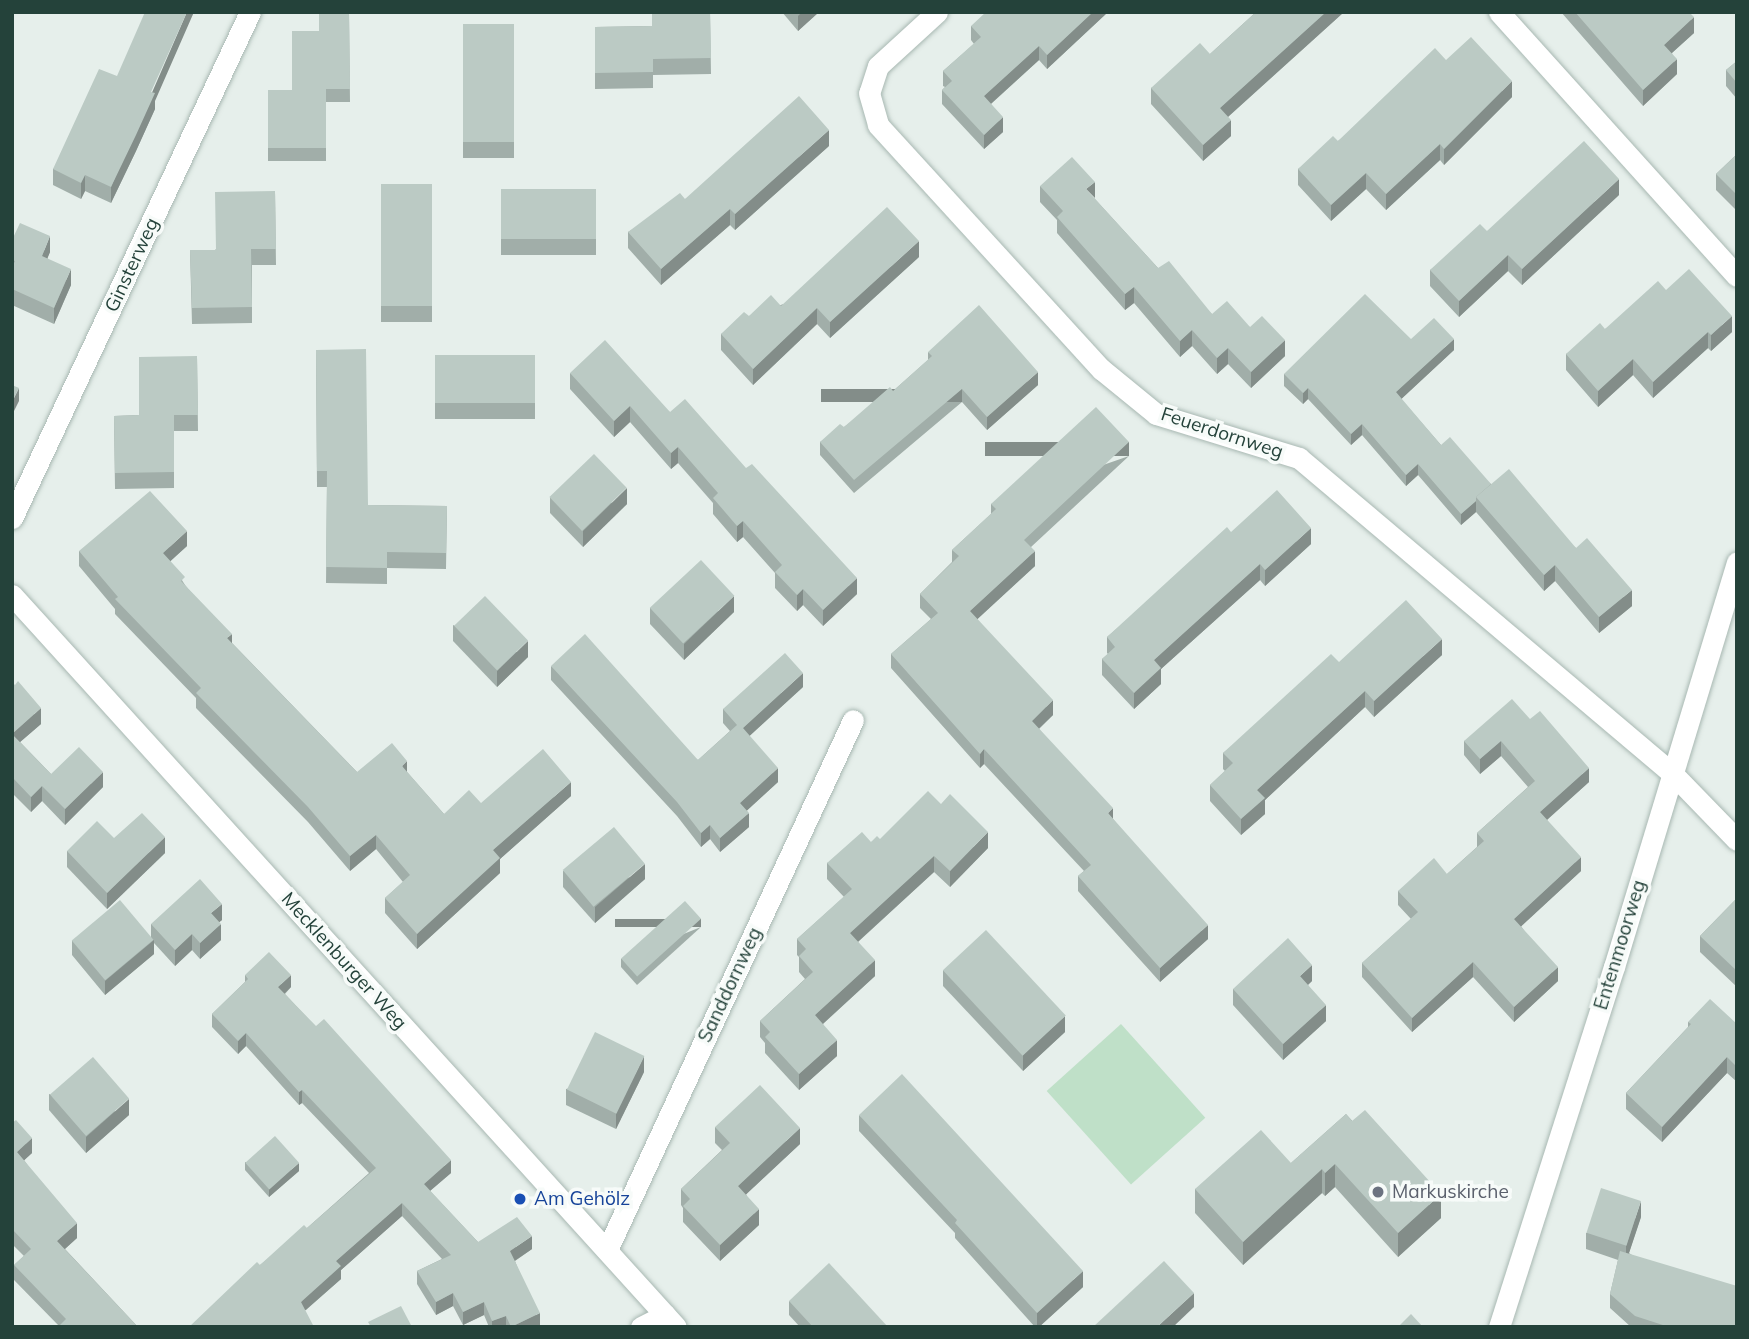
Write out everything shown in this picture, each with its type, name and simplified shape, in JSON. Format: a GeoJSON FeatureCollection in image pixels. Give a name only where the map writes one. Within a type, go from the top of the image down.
{"type":"FeatureCollection","features":[{"type":"Feature","properties":{"kind":"street","name":"Ginsterweg"},"geometry":{"type":"LineString","coordinates":[[12,517],[250,12]]}},
{"type":"Feature","properties":{"kind":"street","name":"Feuerdornweg"},"geometry":{"type":"LineString","coordinates":[[937,12],[878,66],[869,93],[878,125],[1101,369],[1156,414],[1298,458],[1672,773],[1737,840]]}},
{"type":"Feature","properties":{"kind":"street"},"geometry":{"type":"LineString","coordinates":[[1500,12],[1737,276]]}},
{"type":"Feature","properties":{"kind":"street","name":"Entenmoorweg"},"geometry":{"type":"LineString","coordinates":[[1499,1327],[1614,967],[1737,562]]}},
{"type":"Feature","properties":{"kind":"street","name":"Mecklenburger Weg"},"geometry":{"type":"LineString","coordinates":[[12,595],[671,1321]]}},
{"type":"Feature","properties":{"kind":"street","name":"Sanddornweg"},"geometry":{"type":"LineString","coordinates":[[607,1250],[853,720]]}},
{"type":"Feature","properties":{"kind":"street"},"geometry":{"type":"LineString","coordinates":[[641,1327],[671,1321]]}},
{"type":"Feature","properties":{"kind":"green space"},"geometry":{"type":"Polygon","coordinates":[[[1121,1024],[1205,1118],[1131,1185],[1047,1091],[1121,1024]]]}},
{"type":"Feature","properties":{"kind":"building"},"geometry":{"type":"Polygon","coordinates":[[[145,12],[187,12],[151,92],[155,93],[111,187],[85,175],[81,183],[53,169],[99,69],[117,76],[145,12]]]}},
{"type":"Feature","properties":{"kind":"building"},"geometry":{"type":"Polygon","coordinates":[[[319,12],[349,12],[350,89],[326,89],[326,148],[268,148],[268,90],[292,90],[292,31],[319,31],[319,12]]]}},
{"type":"Feature","properties":{"kind":"building"},"geometry":{"type":"Polygon","coordinates":[[[652,12],[710,12],[711,58],[653,59],[653,72],[595,73],[595,27],[652,26],[652,12]]]}},
{"type":"Feature","properties":{"kind":"building"},"geometry":{"type":"Polygon","coordinates":[[[986,12],[1093,12],[1047,55],[1039,46],[984,96],[1003,117],[984,135],[942,90],[952,81],[943,71],[981,37],[971,26],[986,12]]]}},
{"type":"Feature","properties":{"kind":"building"},"geometry":{"type":"Polygon","coordinates":[[[1256,12],[1326,12],[1220,108],[1231,120],[1203,145],[1151,88],[1200,43],[1210,54],[1256,12]]]}},
{"type":"Feature","properties":{"kind":"building"},"geometry":{"type":"Polygon","coordinates":[[[1575,12],[1689,12],[1694,17],[1664,45],[1677,59],[1643,90],[1575,12]]]}},
{"type":"Feature","properties":{"kind":"building"},"geometry":{"type":"Polygon","coordinates":[[[463,24],[514,24],[514,142],[463,142],[463,24]]]}},
{"type":"Feature","properties":{"kind":"building"},"geometry":{"type":"Polygon","coordinates":[[[1471,37],[1512,81],[1444,149],[1440,144],[1386,194],[1366,173],[1331,205],[1298,169],[1333,136],[1338,141],[1435,48],[1446,60],[1471,37]]]}},
{"type":"Feature","properties":{"kind":"building"},"geometry":{"type":"Polygon","coordinates":[[[1737,61],[1737,83],[1726,70],[1737,61]]]}},
{"type":"Feature","properties":{"kind":"building"},"geometry":{"type":"Polygon","coordinates":[[[799,96],[829,130],[735,214],[730,209],[661,269],[628,232],[680,193],[685,199],[799,96]]]}},
{"type":"Feature","properties":{"kind":"building"},"geometry":{"type":"Polygon","coordinates":[[[1584,141],[1619,179],[1522,269],[1508,255],[1459,301],[1430,270],[1480,224],[1487,231],[1584,141]]]}},
{"type":"Feature","properties":{"kind":"building"},"geometry":{"type":"Polygon","coordinates":[[[1737,154],[1737,195],[1716,174],[1737,154]]]}},
{"type":"Feature","properties":{"kind":"building"},"geometry":{"type":"Polygon","coordinates":[[[1072,157],[1095,182],[1086,189],[1158,268],[1169,261],[1212,314],[1227,301],[1250,327],[1262,316],[1285,340],[1251,372],[1228,348],[1217,358],[1192,330],[1180,341],[1134,287],[1125,294],[1057,217],[1063,211],[1040,186],[1072,157]]]}},
{"type":"Feature","properties":{"kind":"building"},"geometry":{"type":"Polygon","coordinates":[[[381,184],[432,184],[432,306],[381,306],[381,184]]]}},
{"type":"Feature","properties":{"kind":"building"},"geometry":{"type":"Polygon","coordinates":[[[501,189],[596,189],[596,239],[501,239],[501,189]]]}},
{"type":"Feature","properties":{"kind":"building"},"geometry":{"type":"Polygon","coordinates":[[[275,191],[276,249],[251,249],[252,307],[192,308],[190,250],[216,250],[215,192],[275,191]]]}},
{"type":"Feature","properties":{"kind":"building"},"geometry":{"type":"Polygon","coordinates":[[[887,207],[919,241],[830,322],[817,308],[753,369],[721,334],[744,312],[749,316],[771,295],[781,306],[887,207]]]}},
{"type":"Feature","properties":{"kind":"building"},"geometry":{"type":"Polygon","coordinates":[[[20,223],[50,236],[42,256],[71,269],[54,308],[12,289],[12,267],[15,261],[12,260],[12,240],[20,223]]]}},
{"type":"Feature","properties":{"kind":"building"},"geometry":{"type":"Polygon","coordinates":[[[1689,269],[1732,316],[1711,335],[1708,332],[1653,382],[1633,359],[1598,391],[1566,354],[1600,323],[1605,329],[1658,281],[1666,290],[1689,269]]]}},
{"type":"Feature","properties":{"kind":"building"},"geometry":{"type":"Polygon","coordinates":[[[1365,294],[1411,339],[1434,318],[1454,339],[1396,392],[1441,445],[1450,437],[1491,484],[1461,514],[1418,464],[1406,475],[1362,424],[1351,434],[1308,388],[1303,393],[1284,374],[1365,294]]]}},
{"type":"Feature","properties":{"kind":"building"},"geometry":{"type":"Polygon","coordinates":[[[979,305],[1038,372],[987,417],[962,389],[854,480],[820,442],[840,424],[844,427],[890,387],[893,391],[932,356],[928,352],[979,305]]]}},
{"type":"Feature","properties":{"kind":"building"},"geometry":{"type":"Polygon","coordinates":[[[605,340],[670,412],[685,399],[746,468],[752,464],[857,578],[823,610],[803,589],[797,595],[775,572],[782,565],[743,521],[737,526],[713,498],[718,493],[678,447],[671,453],[630,406],[614,421],[570,373],[605,340]]]}},
{"type":"Feature","properties":{"kind":"building"},"geometry":{"type":"Polygon","coordinates":[[[366,349],[368,505],[447,506],[446,553],[387,552],[387,568],[326,567],[327,471],[317,471],[316,350],[366,349]]]}},
{"type":"Feature","properties":{"kind":"building"},"geometry":{"type":"Polygon","coordinates":[[[435,355],[535,355],[535,403],[435,403],[435,355]]]}},
{"type":"Feature","properties":{"kind":"building"},"geometry":{"type":"Polygon","coordinates":[[[197,356],[198,415],[174,415],[174,472],[115,473],[114,416],[139,415],[139,357],[197,356]]]}},
{"type":"Feature","properties":{"kind":"building"},"geometry":{"type":"Polygon","coordinates":[[[12,385],[19,388],[12,402],[12,385]]]}},
{"type":"Feature","properties":{"kind":"building"},"geometry":{"type":"Polygon","coordinates":[[[1096,407],[1129,442],[1024,540],[1035,551],[970,611],[1053,700],[1032,721],[1113,808],[1108,813],[1208,925],[1160,968],[1078,876],[1091,865],[984,749],[980,754],[891,654],[938,613],[920,594],[959,556],[952,550],[996,509],[991,504],[1096,407]]]}},
{"type":"Feature","properties":{"kind":"building"},"geometry":{"type":"Polygon","coordinates":[[[594,454],[627,488],[582,531],[549,497],[594,454]]]}},
{"type":"Feature","properties":{"kind":"building"},"geometry":{"type":"Polygon","coordinates":[[[1509,469],[1576,548],[1587,538],[1632,590],[1599,617],[1555,565],[1544,575],[1476,497],[1509,469]]]}},
{"type":"Feature","properties":{"kind":"building"},"geometry":{"type":"Polygon","coordinates":[[[1277,490],[1311,528],[1265,570],[1260,564],[1154,660],[1161,668],[1134,693],[1102,659],[1115,647],[1107,637],[1227,527],[1231,532],[1277,490]]]}},
{"type":"Feature","properties":{"kind":"building"},"geometry":{"type":"Polygon","coordinates":[[[150,491],[187,531],[163,553],[185,577],[181,581],[232,634],[227,638],[357,772],[392,743],[407,761],[402,766],[444,814],[469,790],[481,803],[543,749],[571,782],[493,850],[500,858],[417,934],[385,898],[410,875],[376,835],[350,856],[308,807],[196,693],[201,688],[115,599],[118,597],[79,551],[150,491]]]}},
{"type":"Feature","properties":{"kind":"building"},"geometry":{"type":"Polygon","coordinates":[[[701,560],[734,596],[683,644],[650,608],[701,560]]]}},
{"type":"Feature","properties":{"kind":"building"},"geometry":{"type":"Polygon","coordinates":[[[485,596],[528,641],[497,670],[454,626],[485,596]]]}},
{"type":"Feature","properties":{"kind":"building"},"geometry":{"type":"Polygon","coordinates":[[[1406,600],[1442,639],[1374,701],[1365,691],[1257,790],[1265,798],[1241,819],[1210,785],[1233,763],[1223,753],[1331,654],[1339,662],[1406,600]]]}},
{"type":"Feature","properties":{"kind":"building"},"geometry":{"type":"Polygon","coordinates":[[[585,634],[698,760],[737,725],[723,709],[785,653],[803,673],[743,728],[778,768],[740,803],[749,813],[720,838],[710,825],[701,833],[677,802],[551,666],[585,634]]]}},
{"type":"Feature","properties":{"kind":"building"},"geometry":{"type":"Polygon","coordinates":[[[18,681],[41,708],[12,734],[12,682],[15,685],[18,681]]]}},
{"type":"Feature","properties":{"kind":"building"},"geometry":{"type":"Polygon","coordinates":[[[1512,699],[1530,719],[1540,711],[1589,768],[1540,812],[1581,857],[1514,919],[1558,967],[1514,1007],[1473,962],[1412,1018],[1362,963],[1418,912],[1398,891],[1434,858],[1447,874],[1484,841],[1477,833],[1535,781],[1501,741],[1480,759],[1464,741],[1512,699]]]}},
{"type":"Feature","properties":{"kind":"building"},"geometry":{"type":"Polygon","coordinates":[[[12,734],[51,774],[79,747],[103,772],[65,809],[42,786],[31,797],[12,777],[12,734]]]}},
{"type":"Feature","properties":{"kind":"building"},"geometry":{"type":"Polygon","coordinates":[[[928,791],[941,804],[950,794],[988,832],[950,871],[934,856],[850,933],[875,960],[815,1015],[837,1040],[799,1074],[765,1037],[770,1032],[760,1021],[813,972],[799,956],[806,949],[797,939],[852,889],[827,863],[862,832],[871,842],[877,836],[880,839],[928,791]]]}},
{"type":"Feature","properties":{"kind":"building"},"geometry":{"type":"Polygon","coordinates":[[[142,813],[165,837],[107,893],[67,851],[97,821],[114,838],[142,813]]]}},
{"type":"Feature","properties":{"kind":"building"},"geometry":{"type":"Polygon","coordinates":[[[614,827],[645,864],[594,907],[563,870],[614,827]]]}},
{"type":"Feature","properties":{"kind":"building"},"geometry":{"type":"Polygon","coordinates":[[[200,879],[222,904],[211,913],[221,924],[200,943],[192,934],[175,950],[151,924],[200,879]]]}},
{"type":"Feature","properties":{"kind":"building"},"geometry":{"type":"Polygon","coordinates":[[[1737,898],[1737,971],[1700,936],[1737,898]]]}},
{"type":"Feature","properties":{"kind":"building"},"geometry":{"type":"Polygon","coordinates":[[[120,900],[153,940],[105,980],[72,940],[120,900]]]}},
{"type":"Feature","properties":{"kind":"building"},"geometry":{"type":"Polygon","coordinates":[[[685,901],[701,919],[637,976],[621,959],[685,901]]]}},
{"type":"Feature","properties":{"kind":"building"},"geometry":{"type":"Polygon","coordinates":[[[986,930],[1066,1016],[1023,1056],[943,970],[986,930]]]}},
{"type":"Feature","properties":{"kind":"building"},"geometry":{"type":"Polygon","coordinates":[[[1288,938],[1312,965],[1300,976],[1326,1005],[1283,1044],[1233,989],[1288,938]]]}},
{"type":"Feature","properties":{"kind":"building"},"geometry":{"type":"Polygon","coordinates":[[[269,952],[291,975],[278,987],[316,1026],[324,1019],[451,1160],[424,1184],[478,1242],[517,1217],[532,1236],[510,1251],[540,1313],[511,1327],[506,1316],[492,1321],[484,1302],[463,1312],[453,1293],[436,1302],[417,1271],[451,1255],[402,1203],[336,1261],[341,1266],[301,1302],[314,1327],[189,1327],[257,1262],[260,1265],[304,1225],[307,1228],[376,1168],[302,1090],[299,1092],[246,1033],[238,1041],[212,1014],[248,979],[245,975],[269,952]]]}},
{"type":"Feature","properties":{"kind":"building"},"geometry":{"type":"Polygon","coordinates":[[[1710,999],[1737,1024],[1737,1067],[1727,1057],[1662,1127],[1626,1093],[1691,1024],[1688,1022],[1710,999]]]}},
{"type":"Feature","properties":{"kind":"building"},"geometry":{"type":"Polygon","coordinates":[[[595,1032],[644,1056],[616,1114],[567,1090],[595,1032]]]}},
{"type":"Feature","properties":{"kind":"building"},"geometry":{"type":"Polygon","coordinates":[[[93,1057],[129,1099],[86,1136],[50,1094],[93,1057]]]}},
{"type":"Feature","properties":{"kind":"building"},"geometry":{"type":"Polygon","coordinates":[[[902,1074],[1083,1271],[1037,1313],[955,1223],[957,1220],[859,1115],[902,1074]]]}},
{"type":"Feature","properties":{"kind":"building"},"geometry":{"type":"Polygon","coordinates":[[[760,1085],[800,1128],[738,1186],[759,1209],[720,1245],[683,1206],[690,1199],[681,1189],[730,1143],[715,1127],[760,1085]]]}},
{"type":"Feature","properties":{"kind":"building"},"geometry":{"type":"Polygon","coordinates":[[[1365,1110],[1441,1194],[1398,1233],[1335,1164],[1325,1173],[1322,1169],[1243,1242],[1195,1189],[1261,1130],[1291,1163],[1346,1114],[1352,1121],[1365,1110]]]}},
{"type":"Feature","properties":{"kind":"building"},"geometry":{"type":"Polygon","coordinates":[[[16,1120],[32,1138],[17,1152],[77,1223],[57,1241],[138,1327],[58,1327],[66,1319],[14,1265],[31,1249],[12,1229],[12,1123],[16,1120]]]}},
{"type":"Feature","properties":{"kind":"building"},"geometry":{"type":"Polygon","coordinates":[[[275,1136],[299,1163],[269,1190],[245,1163],[275,1136]]]}},
{"type":"Feature","properties":{"kind":"building"},"geometry":{"type":"Polygon","coordinates":[[[1601,1188],[1641,1201],[1626,1246],[1586,1233],[1601,1188]]]}},
{"type":"Feature","properties":{"kind":"building"},"geometry":{"type":"Polygon","coordinates":[[[1620,1251],[1737,1286],[1737,1327],[1669,1327],[1635,1316],[1610,1294],[1620,1251]]]}},
{"type":"Feature","properties":{"kind":"building"},"geometry":{"type":"Polygon","coordinates":[[[1164,1261],[1194,1293],[1157,1327],[1093,1327],[1164,1261]]]}},
{"type":"Feature","properties":{"kind":"building"},"geometry":{"type":"Polygon","coordinates":[[[829,1263],[888,1327],[813,1327],[789,1301],[829,1263]]]}},
{"type":"Feature","properties":{"kind":"building"},"geometry":{"type":"Polygon","coordinates":[[[401,1306],[412,1327],[371,1327],[368,1322],[401,1306]]]}},
{"type":"Feature","properties":{"kind":"building"},"geometry":{"type":"Polygon","coordinates":[[[1411,1314],[1423,1327],[1398,1327],[1411,1314]]]}},
{"type":"Feature","properties":{"kind":"place","name":"Markuskirche"},"geometry":{"type":"Point","coordinates":[1378,1192]}},
{"type":"Feature","properties":{"kind":"place","name":"Am Gehölz"},"geometry":{"type":"Point","coordinates":[520,1199]}}]}
